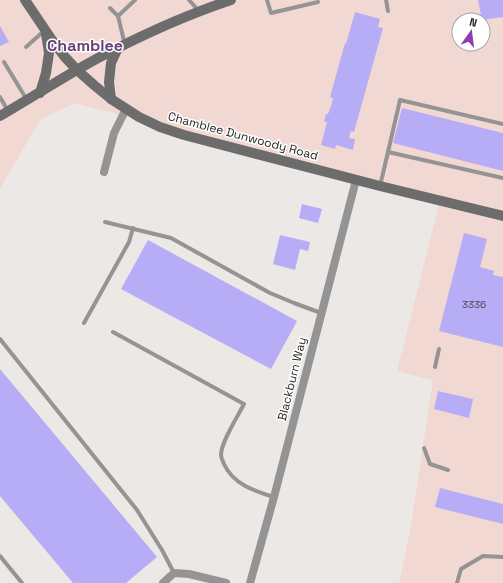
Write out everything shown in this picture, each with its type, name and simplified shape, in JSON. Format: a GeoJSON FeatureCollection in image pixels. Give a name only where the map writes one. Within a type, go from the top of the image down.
{"type":"FeatureCollection","features":[{"type":"Feature","properties":{"kind":"street","name":"Chamblee Dunwoody Road"},"geometry":{"type":"LineString","coordinates":[[25,0],[64,56],[77,70],[111,99],[139,117],[160,127],[184,136],[503,216]]}},
{"type":"Feature","properties":{"kind":"street"},"geometry":{"type":"LineString","coordinates":[[4,114],[77,70],[121,47],[199,11],[231,0]]}},
{"type":"Feature","properties":{"kind":"street"},"geometry":{"type":"LineString","coordinates":[[40,93],[49,53],[45,30]]}},
{"type":"Feature","properties":{"kind":"street"},"geometry":{"type":"LineString","coordinates":[[111,99],[109,82],[111,63],[121,47]]}},
{"type":"Feature","properties":{"kind":"street"},"geometry":{"type":"LineString","coordinates":[[104,172],[114,133],[126,109]]}},
{"type":"Feature","properties":{"kind":"street","name":"Blackburn Way"},"geometry":{"type":"LineString","coordinates":[[250,583],[274,497],[356,180]]}},
{"type":"Feature","properties":{"kind":"street"},"geometry":{"type":"LineString","coordinates":[[163,583],[174,573],[189,574],[226,583]]}},
{"type":"Feature","properties":{"kind":"lane"},"geometry":{"type":"LineString","coordinates":[[118,16],[135,0]]}},
{"type":"Feature","properties":{"kind":"lane"},"geometry":{"type":"LineString","coordinates":[[189,0],[199,11]]}},
{"type":"Feature","properties":{"kind":"lane"},"geometry":{"type":"LineString","coordinates":[[267,0],[271,13],[318,2]]}},
{"type":"Feature","properties":{"kind":"lane"},"geometry":{"type":"LineString","coordinates":[[386,0],[388,11]]}},
{"type":"Feature","properties":{"kind":"lane"},"geometry":{"type":"LineString","coordinates":[[110,8],[118,16],[121,47]]}},
{"type":"Feature","properties":{"kind":"lane"},"geometry":{"type":"LineString","coordinates":[[26,48],[45,30]]}},
{"type":"Feature","properties":{"kind":"lane"},"geometry":{"type":"LineString","coordinates":[[4,62],[28,100]]}},
{"type":"Feature","properties":{"kind":"lane"},"geometry":{"type":"LineString","coordinates":[[0,97],[4,114]]}},
{"type":"Feature","properties":{"kind":"lane"},"geometry":{"type":"LineString","coordinates":[[380,186],[400,100],[503,124]]}},
{"type":"Feature","properties":{"kind":"lane"},"geometry":{"type":"LineString","coordinates":[[388,152],[503,178]]}},
{"type":"Feature","properties":{"kind":"lane"},"geometry":{"type":"LineString","coordinates":[[106,222],[172,238],[270,293],[321,313]]}},
{"type":"Feature","properties":{"kind":"lane"},"geometry":{"type":"LineString","coordinates":[[84,322],[129,242],[133,228]]}},
{"type":"Feature","properties":{"kind":"lane"},"geometry":{"type":"LineString","coordinates":[[113,332],[244,404],[224,444],[221,456],[227,470],[236,480],[254,491],[274,497]]}},
{"type":"Feature","properties":{"kind":"lane"},"geometry":{"type":"LineString","coordinates":[[0,340],[137,510],[162,550],[174,573]]}},
{"type":"Feature","properties":{"kind":"lane"},"geometry":{"type":"LineString","coordinates":[[435,367],[439,349]]}},
{"type":"Feature","properties":{"kind":"lane"},"geometry":{"type":"LineString","coordinates":[[424,448],[430,464],[448,470]]}},
{"type":"Feature","properties":{"kind":"lane"},"geometry":{"type":"LineString","coordinates":[[0,556],[22,583]]}},
{"type":"Feature","properties":{"kind":"lane"},"geometry":{"type":"LineString","coordinates":[[457,583],[461,569],[483,556],[503,557]]}},
{"type":"Feature","properties":{"kind":"shaded area"},"geometry":{"type":"Polygon","coordinates":[[[0,0],[503,0],[503,583],[399,583],[411,526],[433,380],[397,371],[440,200],[75,103],[40,120],[0,189],[0,0]]]}},
{"type":"Feature","properties":{"kind":"building"},"geometry":{"type":"Polygon","coordinates":[[[478,0],[503,0],[503,17],[491,19],[491,12],[480,12],[478,0]]]}},
{"type":"Feature","properties":{"kind":"building"},"geometry":{"type":"Polygon","coordinates":[[[355,12],[380,19],[378,27],[383,28],[354,132],[351,131],[349,138],[355,139],[353,150],[336,145],[335,149],[321,145],[327,122],[324,121],[332,103],[333,98],[330,97],[355,12]]]}},
{"type":"Feature","properties":{"kind":"building"},"geometry":{"type":"Polygon","coordinates":[[[0,26],[9,42],[0,46],[0,26]]]}},
{"type":"Feature","properties":{"kind":"building"},"geometry":{"type":"Polygon","coordinates":[[[402,108],[503,133],[503,171],[393,143],[402,108]]]}},
{"type":"Feature","properties":{"kind":"building"},"geometry":{"type":"Polygon","coordinates":[[[302,204],[322,209],[318,223],[299,218],[302,204]]]}},
{"type":"Feature","properties":{"kind":"building"},"geometry":{"type":"Polygon","coordinates":[[[464,233],[487,239],[480,267],[494,271],[493,275],[503,277],[503,347],[439,331],[464,233]]]}},
{"type":"Feature","properties":{"kind":"building"},"geometry":{"type":"Polygon","coordinates":[[[280,235],[310,242],[308,251],[300,249],[295,270],[273,264],[280,235]]]}},
{"type":"Feature","properties":{"kind":"building"},"geometry":{"type":"Polygon","coordinates":[[[148,240],[297,321],[271,369],[121,289],[148,240]]]}},
{"type":"Feature","properties":{"kind":"building"},"geometry":{"type":"Polygon","coordinates":[[[0,369],[157,557],[126,583],[73,583],[0,496],[0,369]]]}},
{"type":"Feature","properties":{"kind":"building"},"geometry":{"type":"Polygon","coordinates":[[[438,391],[473,399],[469,418],[434,409],[438,391]]]}},
{"type":"Feature","properties":{"kind":"building"},"geometry":{"type":"Polygon","coordinates":[[[440,488],[503,504],[503,524],[435,507],[440,488]]]}},
{"type":"Feature","properties":{"kind":"district","name":"Chamblee"},"geometry":{"type":"Point","coordinates":[85,45]}}]}
